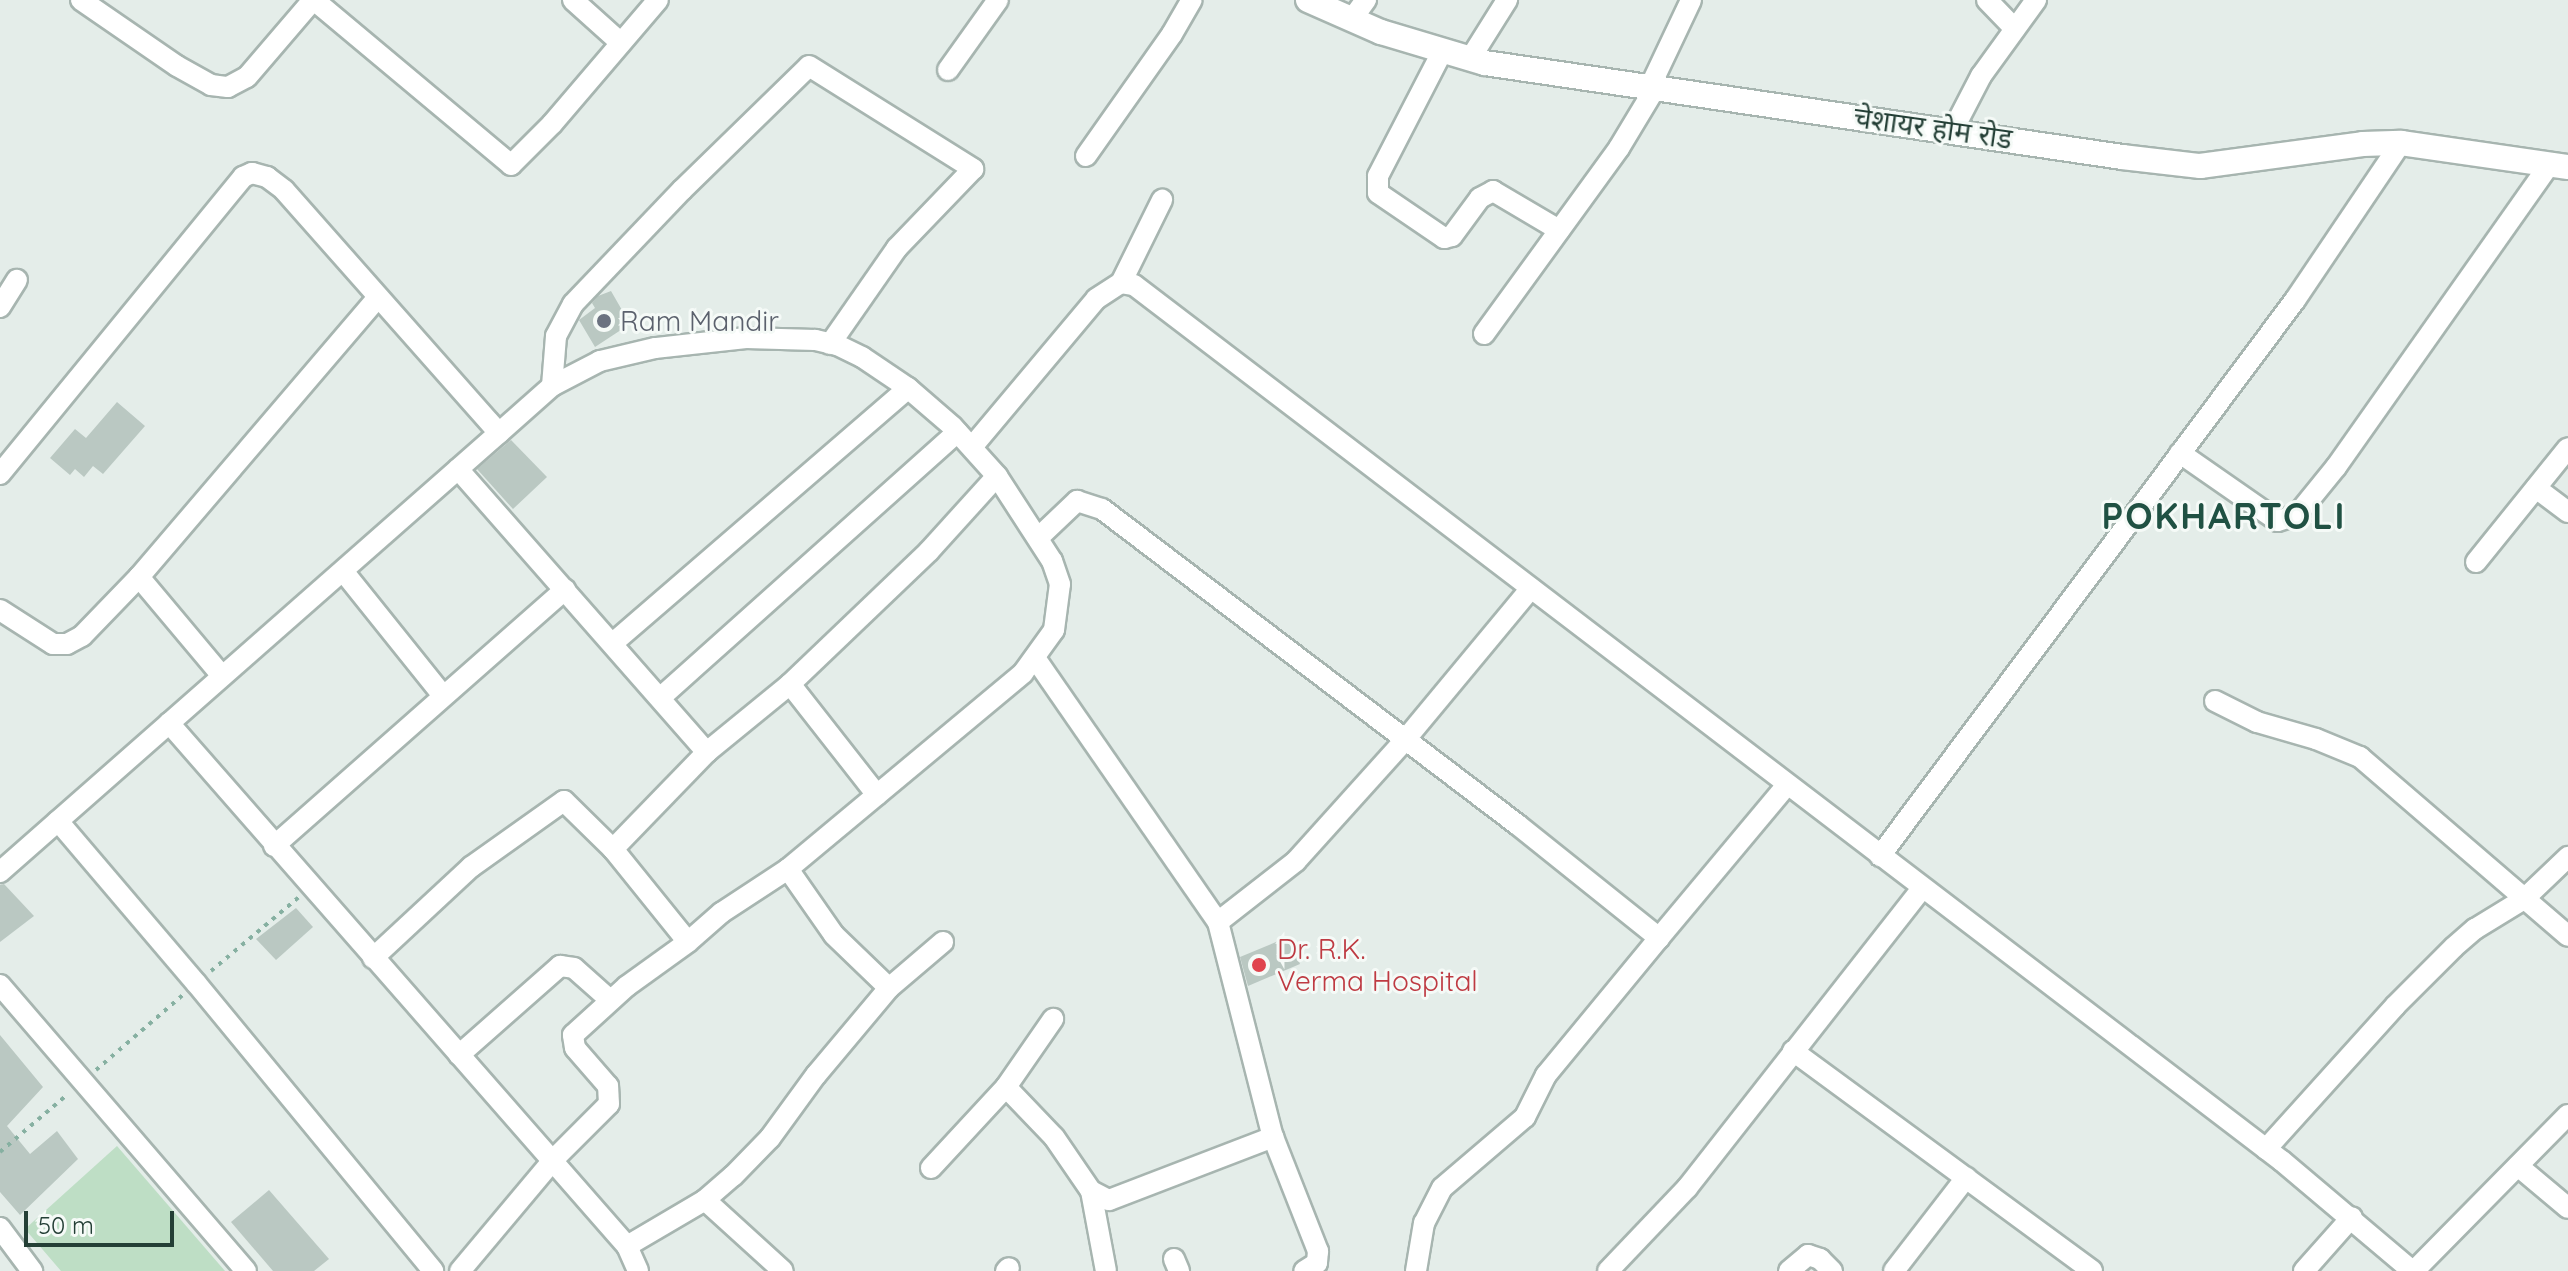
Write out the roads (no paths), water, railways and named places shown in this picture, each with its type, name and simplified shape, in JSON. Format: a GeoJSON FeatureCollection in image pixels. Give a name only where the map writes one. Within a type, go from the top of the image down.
{"type":"FeatureCollection","features":[{"type":"Feature","properties":{"kind":"street"},"geometry":{"type":"LineString","coordinates":[[81,0],[177,66],[211,85],[228,87],[247,77],[313,0],[511,165],[658,0]]}},
{"type":"Feature","properties":{"kind":"street"},"geometry":{"type":"LineString","coordinates":[[573,0],[621,43]]}},
{"type":"Feature","properties":{"kind":"street"},"geometry":{"type":"LineString","coordinates":[[948,70],[998,0]]}},
{"type":"Feature","properties":{"kind":"street"},"geometry":{"type":"LineString","coordinates":[[1086,156],[1185,16],[1192,0]]}},
{"type":"Feature","properties":{"kind":"street","name":"चेशायर होम रोड"},"geometry":{"type":"LineString","coordinates":[[1308,0],[1359,10],[1442,52],[1470,59],[1651,89],[1953,130],[2122,157],[2200,166],[2363,144],[2401,143],[2559,165]]}},
{"type":"Feature","properties":{"kind":"street"},"geometry":{"type":"LineString","coordinates":[[1470,59],[1507,0]]}},
{"type":"Feature","properties":{"kind":"street"},"geometry":{"type":"LineString","coordinates":[[1484,334],[1619,148],[1651,89],[1691,0]]}},
{"type":"Feature","properties":{"kind":"street"},"geometry":{"type":"LineString","coordinates":[[1987,0],[2015,29]]}},
{"type":"Feature","properties":{"kind":"street"},"geometry":{"type":"LineString","coordinates":[[1953,130],[1981,76],[2036,0]]}},
{"type":"Feature","properties":{"kind":"street"},"geometry":{"type":"LineString","coordinates":[[1442,52],[1378,176],[1378,193],[1444,238],[1452,236],[1480,198],[1493,191],[1559,230]]}},
{"type":"Feature","properties":{"kind":"street"},"geometry":{"type":"LineString","coordinates":[[552,386],[556,336],[573,304],[682,190],[809,66],[973,169],[897,248],[830,344]]}},
{"type":"Feature","properties":{"kind":"street"},"geometry":{"type":"LineString","coordinates":[[1880,856],[2311,278],[2401,143]]}},
{"type":"Feature","properties":{"kind":"street"},"geometry":{"type":"LineString","coordinates":[[2180,453],[2278,521],[2297,515],[2336,467],[2559,165]]}},
{"type":"Feature","properties":{"kind":"street"},"geometry":{"type":"LineString","coordinates":[[0,474],[243,177],[252,173],[267,177],[284,190],[499,433]]}},
{"type":"Feature","properties":{"kind":"street"},"geometry":{"type":"LineString","coordinates":[[660,698],[965,440],[1096,299],[1121,283],[1162,200]]}},
{"type":"Feature","properties":{"kind":"street"},"geometry":{"type":"LineString","coordinates":[[0,307],[17,280]]}},
{"type":"Feature","properties":{"kind":"street"},"geometry":{"type":"LineString","coordinates":[[1121,283],[1134,285],[1152,297],[2266,1149],[2352,1217],[2413,1271],[2568,1115]]}},
{"type":"Feature","properties":{"kind":"street"},"geometry":{"type":"LineString","coordinates":[[0,610],[39,638],[53,644],[67,644],[82,636],[139,577],[378,297]]}},
{"type":"Feature","properties":{"kind":"street"},"geometry":{"type":"LineString","coordinates":[[0,872],[552,386],[600,361],[655,348],[746,338],[830,344],[862,357],[908,388],[965,440],[997,476],[1038,538],[1060,584],[1054,630],[1023,673],[788,869],[721,913],[688,942],[610,1000],[572,1038],[584,1060],[608,1086],[609,1104],[553,1160],[460,1271]]}},
{"type":"Feature","properties":{"kind":"street"},"geometry":{"type":"LineString","coordinates":[[613,643],[908,388]]}},
{"type":"Feature","properties":{"kind":"street"},"geometry":{"type":"LineString","coordinates":[[2476,562],[2568,448]]}},
{"type":"Feature","properties":{"kind":"street"},"geometry":{"type":"LineString","coordinates":[[458,469],[707,752]]}},
{"type":"Feature","properties":{"kind":"street"},"geometry":{"type":"LineString","coordinates":[[613,849],[707,752],[790,684],[929,551],[997,476]]}},
{"type":"Feature","properties":{"kind":"street"},"geometry":{"type":"LineString","coordinates":[[2536,488],[2568,512]]}},
{"type":"Feature","properties":{"kind":"street"},"geometry":{"type":"LineString","coordinates":[[1038,538],[1077,501],[1093,504],[1405,740],[1659,938]]}},
{"type":"Feature","properties":{"kind":"street"},"geometry":{"type":"LineString","coordinates":[[343,571],[443,696]]}},
{"type":"Feature","properties":{"kind":"street"},"geometry":{"type":"LineString","coordinates":[[139,577],[222,676]]}},
{"type":"Feature","properties":{"kind":"street"},"geometry":{"type":"LineString","coordinates":[[1218,922],[1296,861],[1405,740],[1531,588]]}},
{"type":"Feature","properties":{"kind":"street"},"geometry":{"type":"LineString","coordinates":[[274,846],[565,589]]}},
{"type":"Feature","properties":{"kind":"street"},"geometry":{"type":"LineString","coordinates":[[1035,658],[1218,922],[1273,1137],[1318,1251],[1317,1263],[1304,1271]]}},
{"type":"Feature","properties":{"kind":"street"},"geometry":{"type":"LineString","coordinates":[[790,684],[877,795]]}},
{"type":"Feature","properties":{"kind":"street"},"geometry":{"type":"LineString","coordinates":[[2215,701],[2257,722],[2316,739],[2360,757],[2568,936]]}},
{"type":"Feature","properties":{"kind":"street"},"geometry":{"type":"LineString","coordinates":[[169,723],[627,1246],[638,1271]]}},
{"type":"Feature","properties":{"kind":"street"},"geometry":{"type":"LineString","coordinates":[[1416,1271],[1424,1223],[1442,1188],[1525,1117],[1542,1080],[1787,785]]}},
{"type":"Feature","properties":{"kind":"street"},"geometry":{"type":"LineString","coordinates":[[373,958],[471,867],[564,801],[613,849],[688,942]]}},
{"type":"Feature","properties":{"kind":"street"},"geometry":{"type":"LineString","coordinates":[[58,821],[206,994],[433,1271]]}},
{"type":"Feature","properties":{"kind":"street"},"geometry":{"type":"LineString","coordinates":[[2266,1149],[2395,1006],[2454,947],[2487,921],[2524,899],[2568,857]]}},
{"type":"Feature","properties":{"kind":"street"},"geometry":{"type":"LineString","coordinates":[[788,869],[834,935],[889,988]]}},
{"type":"Feature","properties":{"kind":"street"},"geometry":{"type":"LineString","coordinates":[[1608,1271],[1687,1188],[1922,888]]}},
{"type":"Feature","properties":{"kind":"street"},"geometry":{"type":"LineString","coordinates":[[627,1246],[705,1200],[770,1138],[816,1075],[889,988],[943,942]]}},
{"type":"Feature","properties":{"kind":"street"},"geometry":{"type":"LineString","coordinates":[[459,1055],[560,966],[574,968],[610,1000]]}},
{"type":"Feature","properties":{"kind":"street"},"geometry":{"type":"LineString","coordinates":[[0,985],[246,1271]]}},
{"type":"Feature","properties":{"kind":"street"},"geometry":{"type":"LineString","coordinates":[[931,1168],[1006,1087],[1053,1019]]}},
{"type":"Feature","properties":{"kind":"street"},"geometry":{"type":"LineString","coordinates":[[1793,1051],[2092,1271]]}},
{"type":"Feature","properties":{"kind":"street"},"geometry":{"type":"LineString","coordinates":[[1006,1087],[1054,1137],[1091,1191],[1106,1271]]}},
{"type":"Feature","properties":{"kind":"street"},"geometry":{"type":"LineString","coordinates":[[1091,1191],[1104,1199],[1116,1199],[1273,1137]]}},
{"type":"Feature","properties":{"kind":"street"},"geometry":{"type":"LineString","coordinates":[[2518,1166],[2568,1208]]}},
{"type":"Feature","properties":{"kind":"street"},"geometry":{"type":"LineString","coordinates":[[1894,1271],[1966,1178]]}},
{"type":"Feature","properties":{"kind":"street"},"geometry":{"type":"LineString","coordinates":[[705,1200],[783,1271]]}},
{"type":"Feature","properties":{"kind":"street"},"geometry":{"type":"LineString","coordinates":[[2304,1271],[2352,1217]]}},
{"type":"Feature","properties":{"kind":"street"},"geometry":{"type":"LineString","coordinates":[[0,1228],[32,1271]]}},
{"type":"Feature","properties":{"kind":"street"},"geometry":{"type":"LineString","coordinates":[[1789,1271],[1808,1255],[1820,1259],[1832,1271]]}},
{"type":"Feature","properties":{"kind":"place","name":"Ram Mandir"},"geometry":{"type":"Point","coordinates":[604,321]}},
{"type":"Feature","properties":{"kind":"place","name":"Dr. R.K. Verma Hospital"},"geometry":{"type":"Point","coordinates":[1259,965]}},
{"type":"Feature","properties":{"kind":"district","name":"POKHARTOLI"},"geometry":{"type":"Point","coordinates":[2224,516]}}]}
